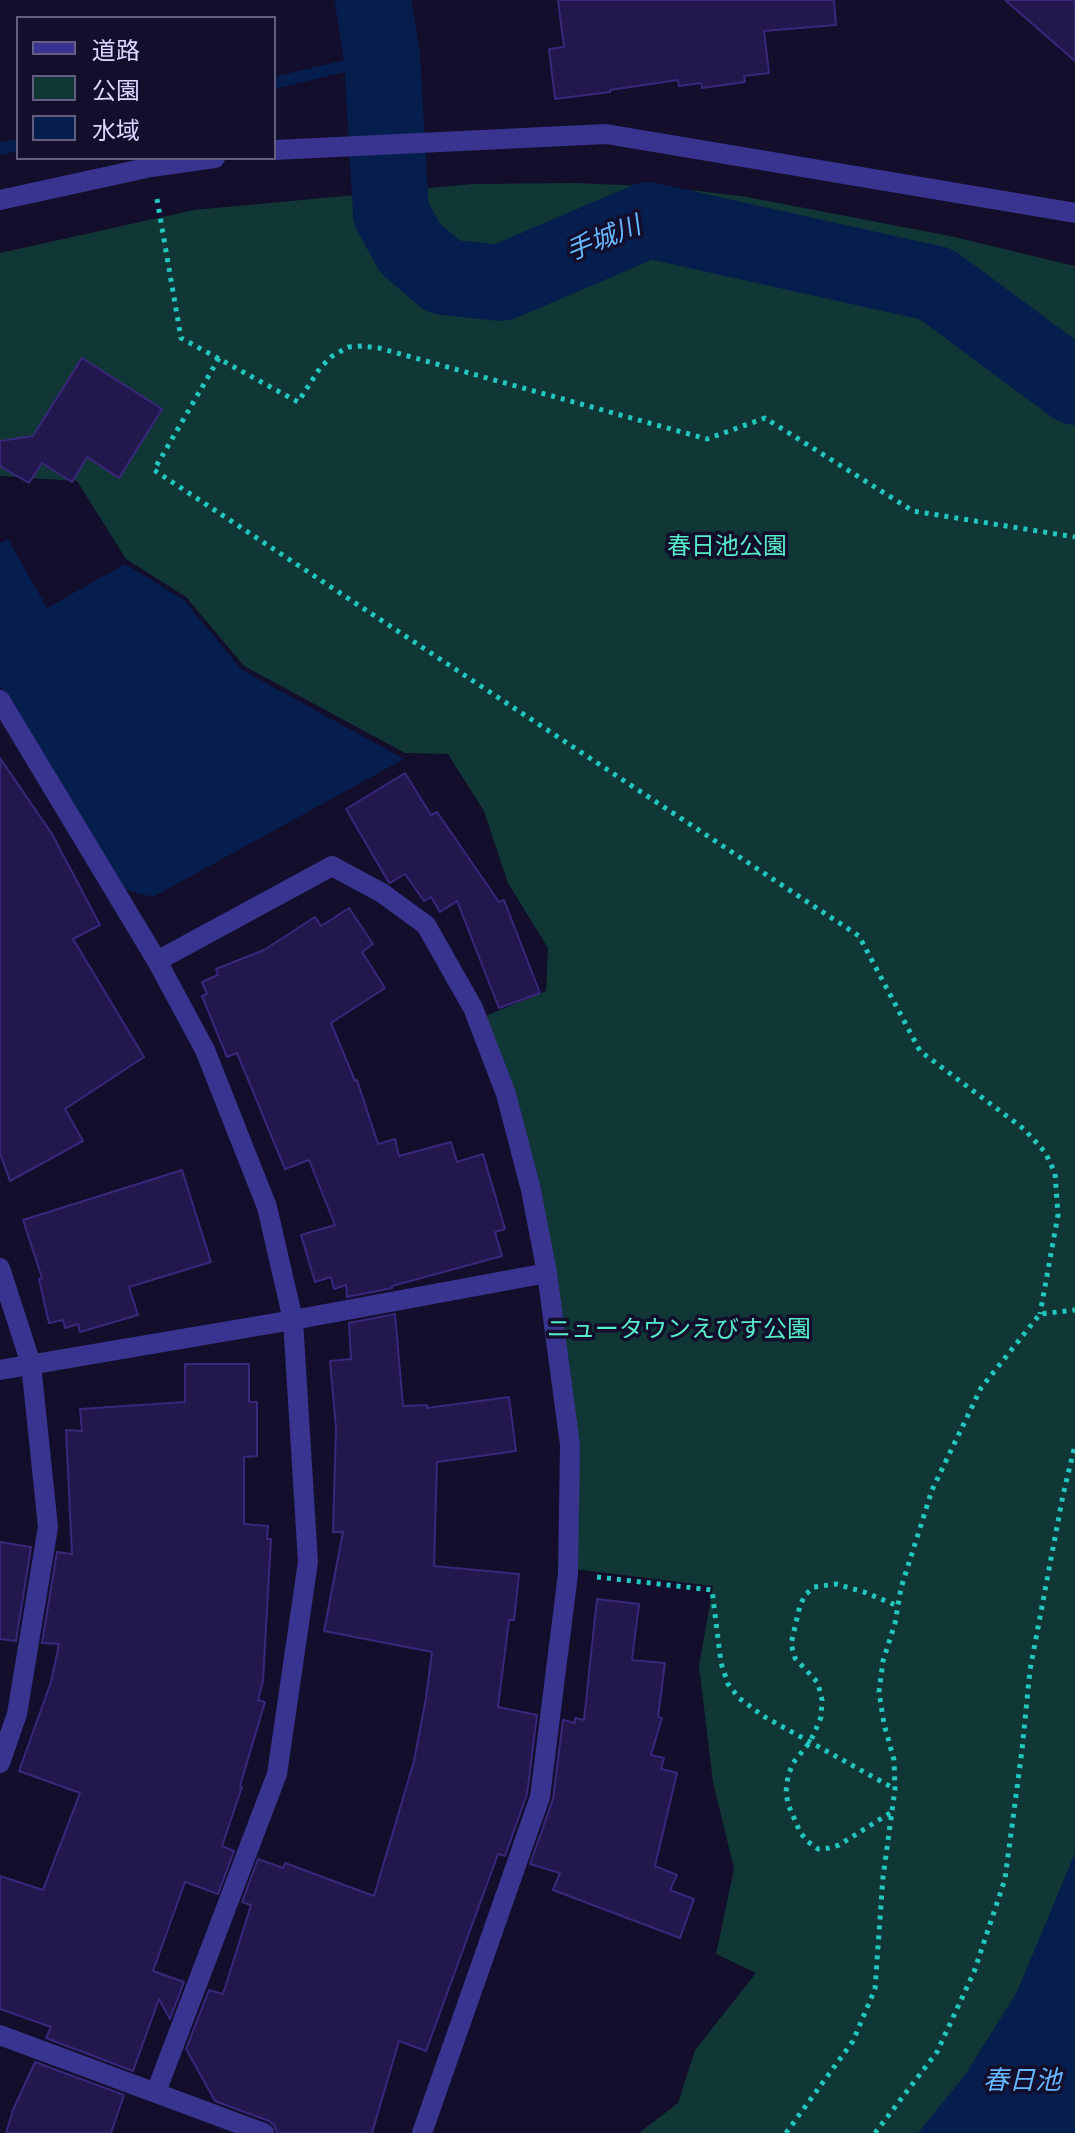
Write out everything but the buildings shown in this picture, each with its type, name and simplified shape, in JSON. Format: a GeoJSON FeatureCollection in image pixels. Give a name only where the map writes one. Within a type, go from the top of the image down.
{"type":"FeatureCollection","features":[{"type":"Feature","properties":{"kind":"street"},"geometry":{"type":"LineString","coordinates":[[276,150],[606,134],[1075,213]]}},
{"type":"Feature","properties":{"kind":"street"},"geometry":{"type":"LineString","coordinates":[[0,200],[151,167],[201,160]]}},
{"type":"Feature","properties":{"kind":"street"},"geometry":{"type":"LineString","coordinates":[[0,700],[157,961],[205,1050],[267,1207],[293,1320],[308,1562],[277,1774],[156,2092]]}},
{"type":"Feature","properties":{"kind":"street"},"geometry":{"type":"LineString","coordinates":[[157,961],[332,866],[382,893],[426,925],[473,1008],[506,1094],[531,1190],[547,1273],[570,1445],[568,1574],[540,1797],[422,2133]]}},
{"type":"Feature","properties":{"kind":"street"},"geometry":{"type":"LineString","coordinates":[[0,1268],[31,1364],[48,1527],[17,1714],[0,1763]]}},
{"type":"Feature","properties":{"kind":"street"},"geometry":{"type":"LineString","coordinates":[[0,1370],[547,1273]]}},
{"type":"Feature","properties":{"kind":"street"},"geometry":{"type":"LineString","coordinates":[[0,2035],[264,2133]]}},
{"type":"Feature","properties":{"kind":"path"},"geometry":{"type":"LineString","coordinates":[[151,167],[181,338],[298,402],[331,357],[348,347],[379,348],[707,439],[765,418],[913,511],[1075,537]]}},
{"type":"Feature","properties":{"kind":"path"},"geometry":{"type":"LineString","coordinates":[[219,358],[154,470],[859,936],[920,1051],[1024,1129],[1045,1152],[1055,1173],[1058,1215],[1040,1314],[981,1388],[932,1490],[901,1588],[895,1623],[883,1661],[879,1692],[894,1760],[895,1789],[883,1877],[875,1989],[853,2041],[786,2133]]}},
{"type":"Feature","properties":{"kind":"path"},"geometry":{"type":"LineString","coordinates":[[1040,1314],[1075,1310]]}},
{"type":"Feature","properties":{"kind":"path"},"geometry":{"type":"LineString","coordinates":[[875,2133],[937,2052],[974,1972],[1005,1879],[1030,1670],[1075,1445]]}},
{"type":"Feature","properties":{"kind":"path"},"geometry":{"type":"LineString","coordinates":[[568,1574],[712,1590],[721,1663],[728,1684],[739,1698],[895,1789]]}},
{"type":"Feature","properties":{"kind":"path"},"geometry":{"type":"LineString","coordinates":[[891,1812],[839,1845],[818,1849],[807,1841],[793,1818],[786,1792],[788,1776],[793,1763],[810,1742],[821,1717],[822,1700],[818,1683],[795,1658],[791,1644],[800,1605],[814,1587],[836,1584],[898,1606]]}},
{"type":"Feature","properties":{"kind":"green space","name":"春日池公園"},"geometry":{"type":"Polygon","coordinates":[[[575,183],[667,187],[747,197],[950,236],[1075,266],[1075,2133],[639,2133],[678,2103],[695,2050],[756,1973],[716,1954],[734,1869],[713,1782],[699,1666],[713,1586],[574,1569],[578,1445],[483,1017],[546,991],[548,948],[508,883],[484,811],[448,754],[405,753],[244,666],[186,597],[126,559],[77,481],[0,476],[0,253],[194,210],[473,184],[575,183]]]}},
{"type":"Feature","properties":{"kind":"water"},"geometry":{"type":"Polygon","coordinates":[[[8,539],[47,608],[125,564],[184,600],[242,670],[404,759],[153,897],[123,889],[0,686],[0,543],[8,539]]]}},
{"type":"Feature","properties":{"kind":"water","name":"春日池"},"geometry":{"type":"Polygon","coordinates":[[[1075,1853],[1075,2133],[918,2133],[965,2075],[1017,1992],[1075,1853]]]}},
{"type":"Feature","properties":{"kind":"waterway","name":"手城川"},"geometry":{"type":"LineString","coordinates":[[373,0],[382,57],[391,213],[410,248],[444,277],[501,283],[648,220],[936,284],[1075,387]]}},
{"type":"Feature","properties":{"kind":"waterway"},"geometry":{"type":"LineString","coordinates":[[276,83],[382,57]]}},
{"type":"Feature","properties":{"kind":"waterway"},"geometry":{"type":"LineString","coordinates":[[0,149],[16,145]]}},
{"type":"Feature","properties":{"kind":"park label","name":"ニュータウンえびす公園"},"geometry":{"type":"Point","coordinates":[679,1331]}}]}
